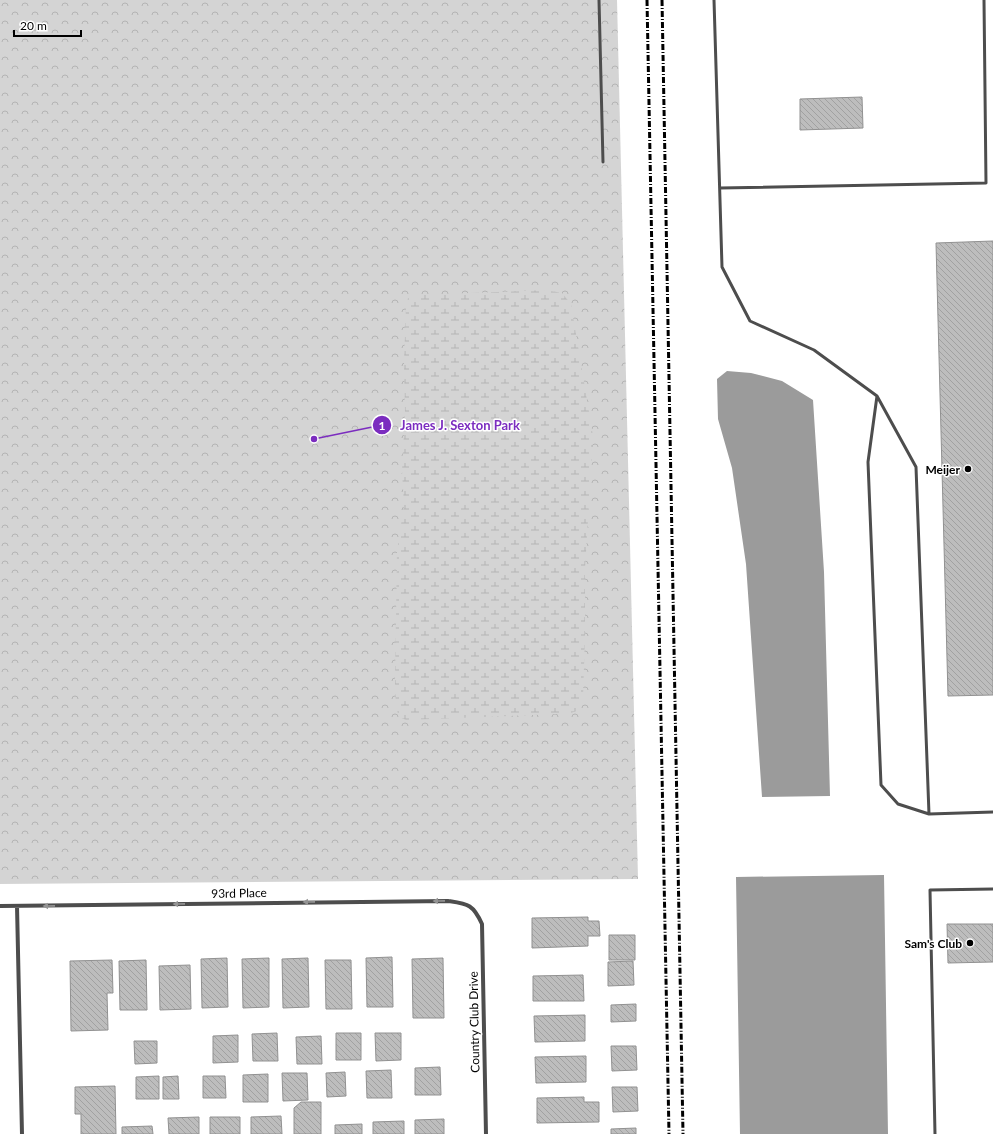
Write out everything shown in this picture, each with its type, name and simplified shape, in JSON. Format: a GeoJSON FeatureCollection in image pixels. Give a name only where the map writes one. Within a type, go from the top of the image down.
{"type":"FeatureCollection","features":[{"type":"Feature","properties":{"kind":"street","name":"93rd Place"},"geometry":{"type":"LineString","coordinates":[[0,906],[448,901],[465,904],[476,910]]}},
{"type":"Feature","properties":{"kind":"street"},"geometry":{"type":"LineString","coordinates":[[17,906],[22,1134]]}},
{"type":"Feature","properties":{"kind":"street","name":"Country Club Drive"},"geometry":{"type":"LineString","coordinates":[[476,910],[482,924],[486,1134]]}},
{"type":"Feature","properties":{"kind":"lane"},"geometry":{"type":"LineString","coordinates":[[599,0],[603,162]]}},
{"type":"Feature","properties":{"kind":"lane"},"geometry":{"type":"LineString","coordinates":[[714,0],[722,267],[750,321],[814,350],[878,396],[916,467],[929,814]]}},
{"type":"Feature","properties":{"kind":"lane"},"geometry":{"type":"LineString","coordinates":[[720,188],[986,183],[984,0]]}},
{"type":"Feature","properties":{"kind":"lane"},"geometry":{"type":"LineString","coordinates":[[878,396],[868,462],[881,785],[898,804],[929,814],[993,812]]}},
{"type":"Feature","properties":{"kind":"lane"},"geometry":{"type":"LineString","coordinates":[[935,1134],[930,890],[993,889]]}},
{"type":"Feature","properties":{"kind":"green space"},"geometry":{"type":"Polygon","coordinates":[[[0,0],[617,0],[638,879],[0,884],[0,0]]]}},
{"type":"Feature","properties":{"kind":"green space"},"geometry":{"type":"Polygon","coordinates":[[[546,290],[562,293],[571,304],[593,436],[585,569],[583,698],[579,710],[571,713],[406,720],[399,717],[396,707],[395,683],[397,551],[404,505],[402,471],[405,413],[404,362],[406,307],[408,298],[418,295],[546,290]]]}},
{"type":"Feature","properties":{"kind":"shaded area"},"geometry":{"type":"Polygon","coordinates":[[[727,371],[751,373],[782,381],[813,400],[824,572],[830,796],[762,797],[746,564],[732,468],[718,419],[717,379],[727,371]]]}},
{"type":"Feature","properties":{"kind":"shaded area"},"geometry":{"type":"Polygon","coordinates":[[[884,875],[888,1134],[740,1134],[736,877],[884,875]]]}},
{"type":"Feature","properties":{"kind":"building"},"geometry":{"type":"Polygon","coordinates":[[[862,97],[863,128],[800,130],[800,99],[862,97]]]}},
{"type":"Feature","properties":{"kind":"building","name":"Meijer"},"geometry":{"type":"Polygon","coordinates":[[[993,241],[993,695],[948,696],[936,243],[993,241]]]}},
{"type":"Feature","properties":{"kind":"building"},"geometry":{"type":"Polygon","coordinates":[[[588,917],[588,921],[599,921],[600,936],[588,936],[588,946],[532,948],[532,918],[588,917]]]}},
{"type":"Feature","properties":{"kind":"building","name":"Sam's Club"},"geometry":{"type":"Polygon","coordinates":[[[947,924],[993,924],[993,962],[948,963],[947,924]]]}},
{"type":"Feature","properties":{"kind":"building"},"geometry":{"type":"Polygon","coordinates":[[[609,935],[635,935],[635,960],[609,960],[609,935]]]}},
{"type":"Feature","properties":{"kind":"building"},"geometry":{"type":"Polygon","coordinates":[[[392,957],[393,1007],[367,1007],[366,958],[392,957]]]}},
{"type":"Feature","properties":{"kind":"building"},"geometry":{"type":"Polygon","coordinates":[[[227,958],[228,1007],[202,1008],[201,959],[227,958]]]}},
{"type":"Feature","properties":{"kind":"building"},"geometry":{"type":"Polygon","coordinates":[[[269,958],[269,1007],[243,1008],[242,959],[269,958]]]}},
{"type":"Feature","properties":{"kind":"building"},"geometry":{"type":"Polygon","coordinates":[[[308,958],[309,1007],[283,1008],[282,959],[308,958]]]}},
{"type":"Feature","properties":{"kind":"building"},"geometry":{"type":"Polygon","coordinates":[[[443,958],[444,1018],[413,1018],[412,959],[443,958]]]}},
{"type":"Feature","properties":{"kind":"building"},"geometry":{"type":"Polygon","coordinates":[[[112,960],[113,993],[107,993],[108,1030],[71,1031],[70,961],[112,960]]]}},
{"type":"Feature","properties":{"kind":"building"},"geometry":{"type":"Polygon","coordinates":[[[146,960],[147,1010],[120,1010],[119,961],[146,960]]]}},
{"type":"Feature","properties":{"kind":"building"},"geometry":{"type":"Polygon","coordinates":[[[325,960],[351,960],[352,1009],[326,1009],[325,960]]]}},
{"type":"Feature","properties":{"kind":"building"},"geometry":{"type":"Polygon","coordinates":[[[633,961],[634,985],[608,986],[608,962],[633,961]]]}},
{"type":"Feature","properties":{"kind":"building"},"geometry":{"type":"Polygon","coordinates":[[[190,965],[191,1009],[160,1010],[159,966],[190,965]]]}},
{"type":"Feature","properties":{"kind":"building"},"geometry":{"type":"Polygon","coordinates":[[[583,975],[584,1001],[533,1001],[533,976],[583,975]]]}},
{"type":"Feature","properties":{"kind":"building"},"geometry":{"type":"Polygon","coordinates":[[[636,1004],[636,1021],[611,1022],[611,1005],[636,1004]]]}},
{"type":"Feature","properties":{"kind":"building"},"geometry":{"type":"Polygon","coordinates":[[[585,1015],[585,1041],[535,1042],[534,1016],[585,1015]]]}},
{"type":"Feature","properties":{"kind":"building"},"geometry":{"type":"Polygon","coordinates":[[[277,1033],[278,1061],[253,1061],[252,1034],[277,1033]]]}},
{"type":"Feature","properties":{"kind":"building"},"geometry":{"type":"Polygon","coordinates":[[[336,1033],[361,1033],[361,1060],[336,1060],[336,1033]]]}},
{"type":"Feature","properties":{"kind":"building"},"geometry":{"type":"Polygon","coordinates":[[[375,1033],[401,1033],[401,1060],[376,1061],[375,1033]]]}},
{"type":"Feature","properties":{"kind":"building"},"geometry":{"type":"Polygon","coordinates":[[[238,1035],[238,1062],[213,1063],[213,1036],[238,1035]]]}},
{"type":"Feature","properties":{"kind":"building"},"geometry":{"type":"Polygon","coordinates":[[[321,1036],[322,1064],[297,1064],[296,1037],[321,1036]]]}},
{"type":"Feature","properties":{"kind":"building"},"geometry":{"type":"Polygon","coordinates":[[[134,1041],[157,1041],[157,1063],[135,1064],[134,1041]]]}},
{"type":"Feature","properties":{"kind":"building"},"geometry":{"type":"Polygon","coordinates":[[[611,1046],[636,1046],[637,1070],[612,1071],[611,1046]]]}},
{"type":"Feature","properties":{"kind":"building"},"geometry":{"type":"Polygon","coordinates":[[[586,1056],[586,1082],[536,1083],[535,1057],[586,1056]]]}},
{"type":"Feature","properties":{"kind":"building"},"geometry":{"type":"Polygon","coordinates":[[[440,1067],[441,1095],[415,1095],[415,1068],[440,1067]]]}},
{"type":"Feature","properties":{"kind":"building"},"geometry":{"type":"Polygon","coordinates":[[[391,1070],[392,1098],[367,1098],[366,1071],[391,1070]]]}},
{"type":"Feature","properties":{"kind":"building"},"geometry":{"type":"Polygon","coordinates":[[[345,1072],[346,1096],[327,1097],[326,1073],[345,1072]]]}},
{"type":"Feature","properties":{"kind":"building"},"geometry":{"type":"Polygon","coordinates":[[[282,1073],[307,1073],[308,1100],[283,1101],[282,1073]]]}},
{"type":"Feature","properties":{"kind":"building"},"geometry":{"type":"Polygon","coordinates":[[[268,1074],[268,1102],[243,1102],[243,1075],[268,1074]]]}},
{"type":"Feature","properties":{"kind":"building"},"geometry":{"type":"Polygon","coordinates":[[[159,1076],[159,1099],[136,1099],[136,1077],[159,1076]]]}},
{"type":"Feature","properties":{"kind":"building"},"geometry":{"type":"Polygon","coordinates":[[[178,1076],[179,1099],[163,1099],[163,1077],[178,1076]]]}},
{"type":"Feature","properties":{"kind":"building"},"geometry":{"type":"Polygon","coordinates":[[[203,1076],[225,1076],[226,1098],[203,1098],[203,1076]]]}},
{"type":"Feature","properties":{"kind":"building"},"geometry":{"type":"Polygon","coordinates":[[[115,1086],[116,1134],[81,1134],[81,1114],[75,1114],[75,1087],[115,1086]]]}},
{"type":"Feature","properties":{"kind":"building"},"geometry":{"type":"Polygon","coordinates":[[[612,1087],[637,1087],[638,1111],[613,1112],[612,1087]]]}},
{"type":"Feature","properties":{"kind":"building"},"geometry":{"type":"Polygon","coordinates":[[[584,1097],[584,1102],[599,1102],[599,1122],[537,1123],[537,1098],[584,1097]]]}},
{"type":"Feature","properties":{"kind":"building"},"geometry":{"type":"Polygon","coordinates":[[[301,1102],[321,1102],[321,1134],[294,1134],[294,1108],[301,1102]]]}},
{"type":"Feature","properties":{"kind":"building"},"geometry":{"type":"Polygon","coordinates":[[[281,1116],[282,1134],[251,1134],[251,1117],[281,1116]]]}},
{"type":"Feature","properties":{"kind":"building"},"geometry":{"type":"Polygon","coordinates":[[[199,1117],[199,1134],[169,1134],[168,1118],[199,1117]]]}},
{"type":"Feature","properties":{"kind":"building"},"geometry":{"type":"Polygon","coordinates":[[[210,1117],[240,1117],[240,1134],[210,1134],[210,1117]]]}},
{"type":"Feature","properties":{"kind":"building"},"geometry":{"type":"Polygon","coordinates":[[[444,1119],[444,1134],[415,1134],[415,1120],[444,1119]]]}},
{"type":"Feature","properties":{"kind":"building"},"geometry":{"type":"Polygon","coordinates":[[[404,1121],[404,1134],[373,1134],[373,1122],[404,1121]]]}},
{"type":"Feature","properties":{"kind":"building"},"geometry":{"type":"Polygon","coordinates":[[[362,1124],[362,1134],[335,1134],[335,1125],[362,1124]]]}},
{"type":"Feature","properties":{"kind":"building"},"geometry":{"type":"Polygon","coordinates":[[[152,1126],[153,1134],[122,1134],[122,1127],[152,1126]]]}},
{"type":"Feature","properties":{"kind":"building"},"geometry":{"type":"Polygon","coordinates":[[[636,1128],[636,1134],[611,1134],[611,1129],[636,1128]]]}},
{"type":"Feature","properties":{"kind":"railway"},"geometry":{"type":"LineString","coordinates":[[647,0],[669,1134]]}},
{"type":"Feature","properties":{"kind":"railway"},"geometry":{"type":"LineString","coordinates":[[662,0],[683,1134]]}},
{"type":"Feature","properties":{"kind":"place","name":"James J. Sexton Park"},"geometry":{"type":"Point","coordinates":[314,439]}},
{"type":"Feature","properties":{"kind":"place","name":"Meijer"},"geometry":{"type":"Point","coordinates":[968,469]}},
{"type":"Feature","properties":{"kind":"place","name":"Sam's Club"},"geometry":{"type":"Point","coordinates":[970,943]}}]}
